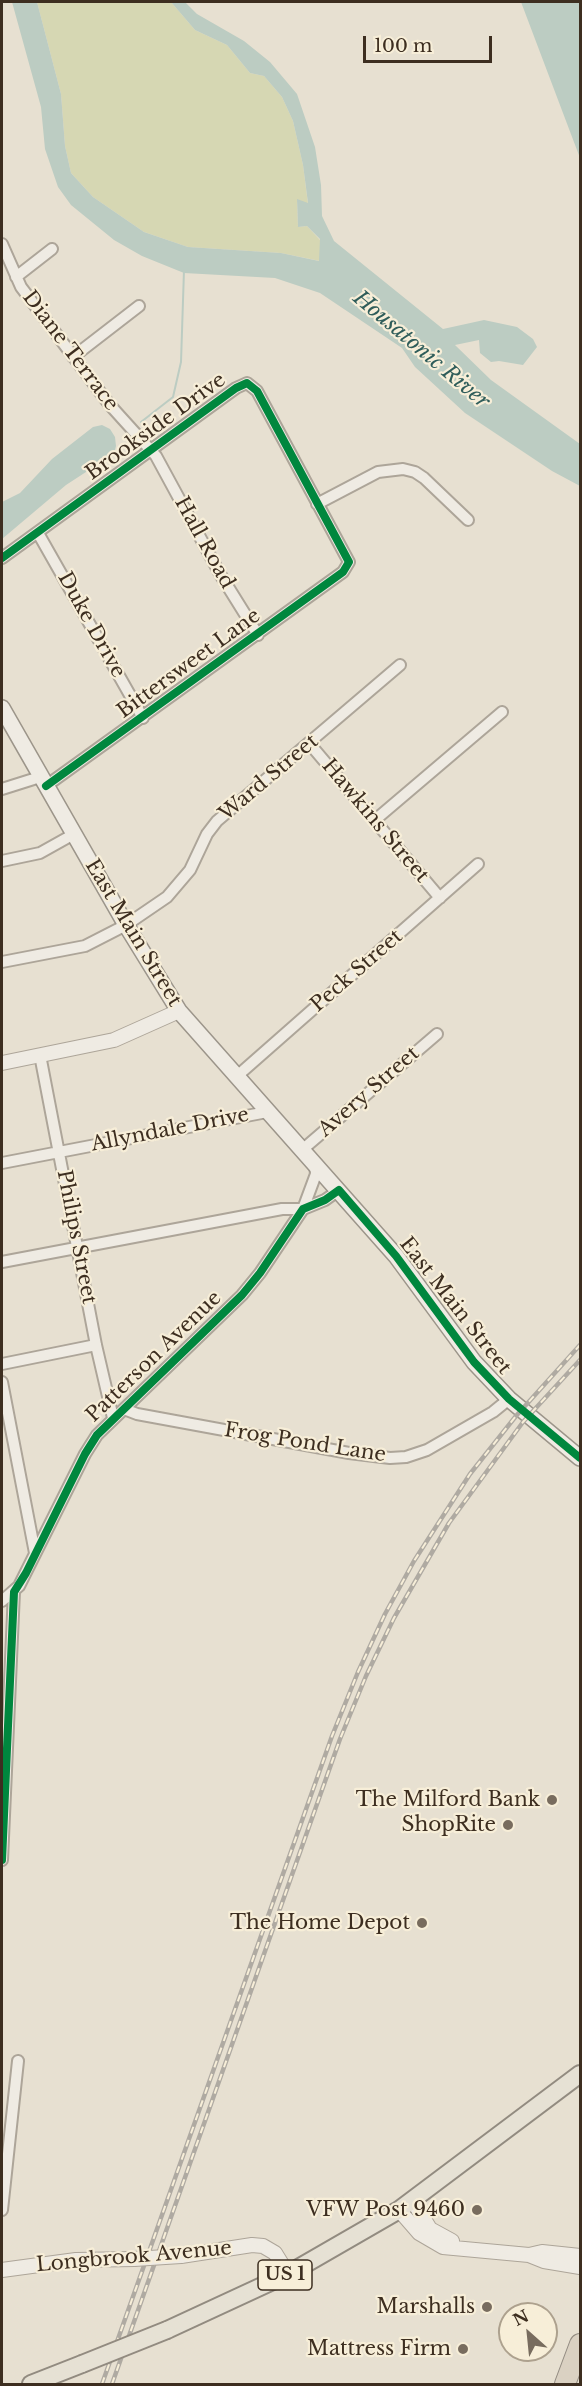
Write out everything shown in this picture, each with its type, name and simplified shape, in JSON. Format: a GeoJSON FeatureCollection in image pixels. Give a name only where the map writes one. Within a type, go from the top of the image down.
{"type":"FeatureCollection","features":[{"type":"Feature","properties":{"kind":"highway"},"geometry":{"type":"LineString","coordinates":[[565,2385],[580,2344]]}},
{"type":"Feature","properties":{"kind":"main road","name":"East Main Street"},"geometry":{"type":"LineString","coordinates":[[2,708],[126,925],[179,1011],[396,1256],[473,1360],[509,1399],[580,1458]]}},
{"type":"Feature","properties":{"kind":"main road","name":"US 1"},"geometry":{"type":"LineString","coordinates":[[31,2385],[167,2330],[288,2274],[406,2206],[580,2074]]}},
{"type":"Feature","properties":{"kind":"street","name":"Diane Terrace"},"geometry":{"type":"LineString","coordinates":[[2,244],[21,287],[109,404],[151,450]]}},
{"type":"Feature","properties":{"kind":"street"},"geometry":{"type":"LineString","coordinates":[[16,277],[52,249]]}},
{"type":"Feature","properties":{"kind":"street"},"geometry":{"type":"LineString","coordinates":[[73,357],[139,306]]}},
{"type":"Feature","properties":{"kind":"street","name":"Brookside Drive"},"geometry":{"type":"LineString","coordinates":[[2,558],[244,383],[250,384],[257,391],[346,555],[349,565]]}},
{"type":"Feature","properties":{"kind":"street","name":"Hall Road"},"geometry":{"type":"LineString","coordinates":[[151,450],[220,574],[258,636]]}},
{"type":"Feature","properties":{"kind":"street"},"geometry":{"type":"LineString","coordinates":[[317,504],[378,472],[403,469],[415,472],[424,478],[468,520]]}},
{"type":"Feature","properties":{"kind":"street","name":"Duke Drive"},"geometry":{"type":"LineString","coordinates":[[39,533],[143,718]]}},
{"type":"Feature","properties":{"kind":"street","name":"Bittersweet Lane"},"geometry":{"type":"LineString","coordinates":[[2,789],[43,782],[143,718],[258,636],[344,572],[349,565]]}},
{"type":"Feature","properties":{"kind":"street","name":"Ward Street"},"geometry":{"type":"LineString","coordinates":[[2,962],[86,946],[126,925],[174,890],[190,870],[207,834],[217,821],[400,665]]}},
{"type":"Feature","properties":{"kind":"street"},"geometry":{"type":"LineString","coordinates":[[375,820],[502,712]]}},
{"type":"Feature","properties":{"kind":"street","name":"Hawkins Street"},"geometry":{"type":"LineString","coordinates":[[309,743],[440,898]]}},
{"type":"Feature","properties":{"kind":"street"},"geometry":{"type":"LineString","coordinates":[[2,861],[39,853],[74,834]]}},
{"type":"Feature","properties":{"kind":"street","name":"Peck Street"},"geometry":{"type":"LineString","coordinates":[[236,1077],[478,864]]}},
{"type":"Feature","properties":{"kind":"street"},"geometry":{"type":"LineString","coordinates":[[2,1063],[114,1040],[179,1011]]}},
{"type":"Feature","properties":{"kind":"street","name":"Avery Street"},"geometry":{"type":"LineString","coordinates":[[302,1150],[437,1034]]}},
{"type":"Feature","properties":{"kind":"street","name":"Philips Street"},"geometry":{"type":"LineString","coordinates":[[40,1055],[79,1247],[96,1345],[113,1418]]}},
{"type":"Feature","properties":{"kind":"street","name":"Allyndale Drive"},"geometry":{"type":"LineString","coordinates":[[2,1163],[267,1112]]}},
{"type":"Feature","properties":{"kind":"street","name":"Patterson Avenue"},"geometry":{"type":"LineString","coordinates":[[2,1601],[14,1592],[91,1444],[113,1418],[242,1295],[260,1273],[303,1209],[314,1182],[317,1170],[315,1165]]}},
{"type":"Feature","properties":{"kind":"street"},"geometry":{"type":"LineString","coordinates":[[2,1262],[282,1209],[303,1209],[325,1200],[339,1190]]}},
{"type":"Feature","properties":{"kind":"street"},"geometry":{"type":"LineString","coordinates":[[2,1364],[96,1345]]}},
{"type":"Feature","properties":{"kind":"street"},"geometry":{"type":"LineString","coordinates":[[2,1382],[35,1554]]}},
{"type":"Feature","properties":{"kind":"street","name":"Frog Pond Lane"},"geometry":{"type":"LineString","coordinates":[[124,1409],[137,1414],[337,1451],[390,1458],[406,1457],[427,1450],[493,1412],[509,1399]]}},
{"type":"Feature","properties":{"kind":"street"},"geometry":{"type":"LineString","coordinates":[[2,1860],[14,1592]]}},
{"type":"Feature","properties":{"kind":"street"},"geometry":{"type":"LineString","coordinates":[[2,2210],[18,2061]]}},
{"type":"Feature","properties":{"kind":"street"},"geometry":{"type":"LineString","coordinates":[[406,2206],[413,2228],[431,2242],[448,2248],[580,2256]]}},
{"type":"Feature","properties":{"kind":"street","name":"Longbrook Avenue"},"geometry":{"type":"LineString","coordinates":[[2,2270],[76,2260],[181,2256],[252,2245],[263,2246],[275,2253],[288,2274]]}},
{"type":"Feature","properties":{"kind":"street"},"geometry":{"type":"LineString","coordinates":[[529,2254],[544,2261],[580,2267]]}},
{"type":"Feature","properties":{"kind":"green space"},"geometry":{"type":"Polygon","coordinates":[[[37,2],[171,2],[195,30],[227,45],[250,73],[264,76],[282,97],[293,121],[303,165],[308,204],[297,200],[298,227],[307,226],[320,240],[320,261],[281,253],[188,247],[144,232],[93,197],[71,173],[65,146],[61,94],[37,2]]]}},
{"type":"Feature","properties":{"kind":"water","name":"Housatonic River"},"geometry":{"type":"Polygon","coordinates":[[[12,2],[37,2],[61,94],[65,146],[71,173],[93,197],[144,232],[188,247],[281,253],[319,261],[320,239],[307,226],[298,227],[297,199],[308,203],[303,165],[293,121],[282,97],[264,76],[250,73],[227,45],[195,30],[171,2],[185,2],[197,14],[244,41],[270,62],[297,94],[315,147],[321,185],[322,216],[334,241],[443,329],[484,320],[517,327],[533,339],[537,347],[523,365],[491,362],[480,353],[479,340],[455,345],[491,380],[580,444],[580,486],[552,471],[465,413],[415,367],[402,348],[320,293],[275,278],[184,273],[142,256],[114,240],[71,205],[58,187],[45,149],[41,107],[12,2]]]}},
{"type":"Feature","properties":{"kind":"water"},"geometry":{"type":"Polygon","coordinates":[[[521,2],[580,2],[580,158],[521,2]]]}},
{"type":"Feature","properties":{"kind":"water"},"geometry":{"type":"Polygon","coordinates":[[[102,425],[110,429],[115,437],[114,454],[98,467],[66,485],[2,539],[2,502],[20,493],[52,459],[93,427],[102,425]]]}},
{"type":"Feature","properties":{"kind":"waterway"},"geometry":{"type":"LineString","coordinates":[[141,422],[173,397],[181,362],[184,270]]}},
{"type":"Feature","properties":{"kind":"railway"},"geometry":{"type":"LineString","coordinates":[[102,2384],[332,1736],[358,1672],[385,1614],[414,1561],[470,1474],[516,1416],[580,1345]]}},
{"type":"Feature","properties":{"kind":"railway"},"geometry":{"type":"LineString","coordinates":[[112,2384],[340,1739],[366,1676],[394,1618],[449,1523],[523,1422],[580,1360]]}},
{"type":"Feature","properties":{"kind":"cycle path"},"geometry":{"type":"LineString","coordinates":[[2,558],[236,388],[247,383],[257,391],[349,562],[343,572],[46,786]]}},
{"type":"Feature","properties":{"kind":"cycle path"},"geometry":{"type":"LineString","coordinates":[[2,1860],[14,1592],[97,1435],[242,1295],[260,1273],[303,1209],[325,1200],[339,1190],[396,1256],[474,1362],[509,1399],[580,1458]]}},
{"type":"Feature","properties":{"kind":"place","name":"The Milford Bank"},"geometry":{"type":"Point","coordinates":[552,1800]}},
{"type":"Feature","properties":{"kind":"place","name":"ShopRite"},"geometry":{"type":"Point","coordinates":[508,1825]}},
{"type":"Feature","properties":{"kind":"place","name":"The Home Depot"},"geometry":{"type":"Point","coordinates":[422,1923]}},
{"type":"Feature","properties":{"kind":"place","name":"VFW Post 9460"},"geometry":{"type":"Point","coordinates":[477,2210]}},
{"type":"Feature","properties":{"kind":"place","name":"Marshalls"},"geometry":{"type":"Point","coordinates":[487,2307]}},
{"type":"Feature","properties":{"kind":"place","name":"Mattress Firm"},"geometry":{"type":"Point","coordinates":[463,2349]}}]}
